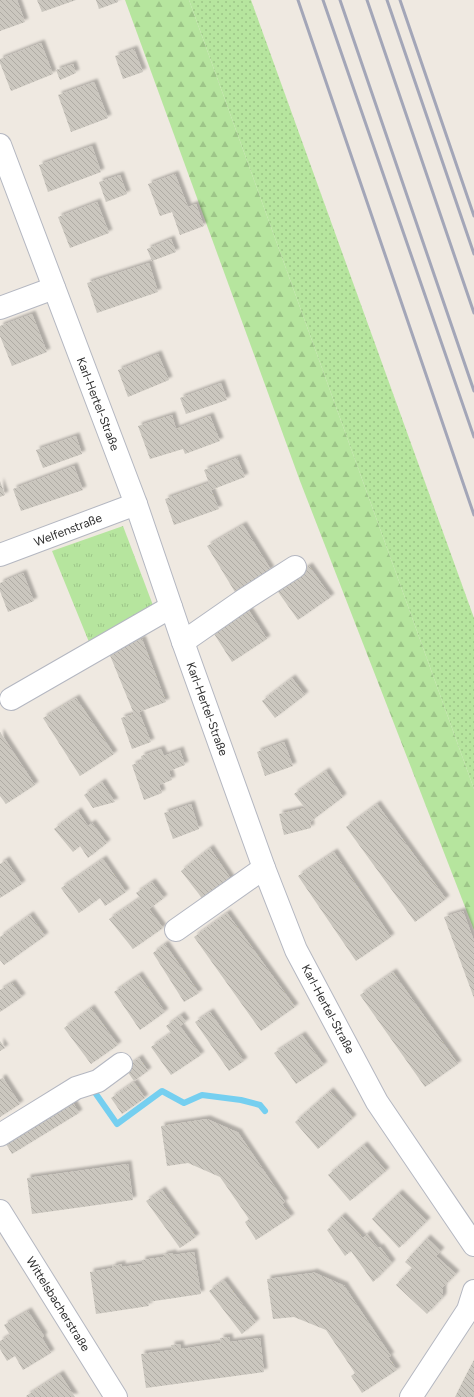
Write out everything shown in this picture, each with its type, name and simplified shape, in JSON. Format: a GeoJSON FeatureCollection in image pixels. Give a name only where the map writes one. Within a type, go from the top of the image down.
{"type":"FeatureCollection","features":[{"type":"Feature","properties":{"kind":"street","name":"Karl-Hertel-Straße"},"geometry":{"type":"LineString","coordinates":[[0,145],[136,504],[183,642],[264,868],[296,950],[377,1102],[474,1245]]}},
{"type":"Feature","properties":{"kind":"street"},"geometry":{"type":"LineString","coordinates":[[0,308],[54,288]]}},
{"type":"Feature","properties":{"kind":"street","name":"Welfenstraße"},"geometry":{"type":"LineString","coordinates":[[0,555],[136,504]]}},
{"type":"Feature","properties":{"kind":"street"},"geometry":{"type":"LineString","coordinates":[[183,642],[242,600],[295,567]]}},
{"type":"Feature","properties":{"kind":"street"},"geometry":{"type":"LineString","coordinates":[[12,700],[171,607]]}},
{"type":"Feature","properties":{"kind":"street"},"geometry":{"type":"LineString","coordinates":[[176,930],[264,868]]}},
{"type":"Feature","properties":{"kind":"street"},"geometry":{"type":"LineString","coordinates":[[0,1135],[76,1088],[98,1081],[121,1064]]}},
{"type":"Feature","properties":{"kind":"street","name":"Wittelsbacherstraße"},"geometry":{"type":"LineString","coordinates":[[0,1211],[116,1397]]}},
{"type":"Feature","properties":{"kind":"street"},"geometry":{"type":"LineString","coordinates":[[411,1397],[468,1310],[474,1292]]}},
{"type":"Feature","properties":{"kind":"green space"},"geometry":{"type":"Polygon","coordinates":[[[125,0],[189,0],[474,789],[474,930],[300,481],[125,0]]]}},
{"type":"Feature","properties":{"kind":"green space"},"geometry":{"type":"Polygon","coordinates":[[[189,0],[251,0],[474,618],[474,789],[189,0]]]}},
{"type":"Feature","properties":{"kind":"green space"},"geometry":{"type":"Polygon","coordinates":[[[123,526],[154,608],[91,647],[52,551],[123,526]]]}},
{"type":"Feature","properties":{"kind":"building"},"geometry":{"type":"Polygon","coordinates":[[[0,0],[17,0],[25,22],[0,31],[0,0]]]}},
{"type":"Feature","properties":{"kind":"building"},"geometry":{"type":"Polygon","coordinates":[[[37,0],[76,0],[42,12],[37,0]]]}},
{"type":"Feature","properties":{"kind":"building"},"geometry":{"type":"Polygon","coordinates":[[[96,0],[118,0],[118,2],[99,9],[96,0]]]}},
{"type":"Feature","properties":{"kind":"building"},"geometry":{"type":"Polygon","coordinates":[[[41,43],[53,74],[11,91],[0,63],[0,59],[41,43]]]}},
{"type":"Feature","properties":{"kind":"building"},"geometry":{"type":"Polygon","coordinates":[[[134,49],[143,72],[123,79],[115,56],[134,49]]]}},
{"type":"Feature","properties":{"kind":"building"},"geometry":{"type":"Polygon","coordinates":[[[73,64],[76,73],[60,80],[56,70],[73,64]]]}},
{"type":"Feature","properties":{"kind":"building"},"geometry":{"type":"Polygon","coordinates":[[[94,82],[108,118],[71,132],[58,95],[94,82]]]}},
{"type":"Feature","properties":{"kind":"building"},"geometry":{"type":"Polygon","coordinates":[[[92,146],[101,172],[48,192],[39,165],[92,146]]]}},
{"type":"Feature","properties":{"kind":"building"},"geometry":{"type":"Polygon","coordinates":[[[175,174],[188,207],[196,204],[204,226],[180,235],[172,212],[160,216],[148,184],[175,174]]]}},
{"type":"Feature","properties":{"kind":"building"},"geometry":{"type":"Polygon","coordinates":[[[120,175],[127,194],[106,202],[99,182],[120,175]]]}},
{"type":"Feature","properties":{"kind":"building"},"geometry":{"type":"Polygon","coordinates":[[[97,202],[109,233],[70,248],[58,217],[97,202]]]}},
{"type":"Feature","properties":{"kind":"building"},"geometry":{"type":"Polygon","coordinates":[[[171,239],[176,252],[152,261],[147,249],[171,239]]]}},
{"type":"Feature","properties":{"kind":"building"},"geometry":{"type":"Polygon","coordinates":[[[149,263],[158,292],[97,313],[87,283],[149,263]]]}},
{"type":"Feature","properties":{"kind":"building"},"geometry":{"type":"Polygon","coordinates":[[[32,314],[47,352],[12,366],[0,336],[0,326],[32,314]]]}},
{"type":"Feature","properties":{"kind":"building"},"geometry":{"type":"Polygon","coordinates":[[[158,354],[169,380],[128,397],[118,370],[158,354]]]}},
{"type":"Feature","properties":{"kind":"building"},"geometry":{"type":"Polygon","coordinates":[[[221,383],[227,400],[186,414],[180,398],[221,383]]]}},
{"type":"Feature","properties":{"kind":"building"},"geometry":{"type":"Polygon","coordinates":[[[172,415],[176,429],[210,416],[220,441],[185,454],[183,449],[150,459],[138,426],[172,415]]]}},
{"type":"Feature","properties":{"kind":"building"},"geometry":{"type":"Polygon","coordinates":[[[76,436],[82,454],[43,468],[36,450],[76,436]]]}},
{"type":"Feature","properties":{"kind":"building"},"geometry":{"type":"Polygon","coordinates":[[[237,458],[245,477],[211,490],[219,509],[174,525],[165,499],[209,483],[204,470],[237,458]]]}},
{"type":"Feature","properties":{"kind":"building"},"geometry":{"type":"Polygon","coordinates":[[[74,466],[83,490],[21,511],[13,489],[74,466]]]}},
{"type":"Feature","properties":{"kind":"building"},"geometry":{"type":"Polygon","coordinates":[[[0,481],[5,495],[0,497],[0,481]]]}},
{"type":"Feature","properties":{"kind":"building"},"geometry":{"type":"Polygon","coordinates":[[[243,525],[271,570],[235,592],[207,546],[243,525]]]}},
{"type":"Feature","properties":{"kind":"building"},"geometry":{"type":"Polygon","coordinates":[[[309,566],[331,597],[298,620],[276,589],[309,566]]]}},
{"type":"Feature","properties":{"kind":"building"},"geometry":{"type":"Polygon","coordinates":[[[23,573],[34,601],[8,612],[0,591],[0,583],[23,573]]]}},
{"type":"Feature","properties":{"kind":"building"},"geometry":{"type":"Polygon","coordinates":[[[246,606],[267,639],[232,662],[211,629],[246,606]]]}},
{"type":"Feature","properties":{"kind":"building"},"geometry":{"type":"Polygon","coordinates":[[[142,639],[166,702],[139,712],[151,742],[132,749],[121,718],[134,714],[109,653],[142,639]]]}},
{"type":"Feature","properties":{"kind":"building"},"geometry":{"type":"Polygon","coordinates":[[[292,678],[305,695],[275,718],[262,701],[292,678]]]}},
{"type":"Feature","properties":{"kind":"building"},"geometry":{"type":"Polygon","coordinates":[[[76,698],[114,754],[80,776],[43,718],[76,698]]]}},
{"type":"Feature","properties":{"kind":"building"},"geometry":{"type":"Polygon","coordinates":[[[0,732],[35,785],[6,804],[0,796],[0,732]]]}},
{"type":"Feature","properties":{"kind":"building"},"geometry":{"type":"Polygon","coordinates":[[[284,742],[293,766],[265,776],[257,752],[284,742]]]}},
{"type":"Feature","properties":{"kind":"building"},"geometry":{"type":"Polygon","coordinates":[[[161,749],[164,756],[180,750],[185,765],[169,771],[172,780],[159,785],[162,793],[144,800],[132,765],[142,761],[141,756],[161,749]]]}},
{"type":"Feature","properties":{"kind":"building"},"geometry":{"type":"Polygon","coordinates":[[[326,771],[343,797],[310,822],[311,828],[284,835],[279,814],[305,808],[294,794],[326,771]]]}},
{"type":"Feature","properties":{"kind":"building"},"geometry":{"type":"Polygon","coordinates":[[[102,782],[115,802],[93,808],[84,795],[102,782]]]}},
{"type":"Feature","properties":{"kind":"building"},"geometry":{"type":"Polygon","coordinates":[[[191,804],[199,829],[173,839],[164,813],[191,804]]]}},
{"type":"Feature","properties":{"kind":"building"},"geometry":{"type":"Polygon","coordinates":[[[377,804],[446,899],[415,922],[346,827],[377,804]]]}},
{"type":"Feature","properties":{"kind":"building"},"geometry":{"type":"Polygon","coordinates":[[[78,811],[88,826],[92,823],[107,843],[88,858],[80,846],[73,852],[54,829],[78,811]]]}},
{"type":"Feature","properties":{"kind":"building"},"geometry":{"type":"Polygon","coordinates":[[[210,848],[233,882],[205,902],[181,871],[210,848]]]}},
{"type":"Feature","properties":{"kind":"building"},"geometry":{"type":"Polygon","coordinates":[[[334,852],[391,937],[356,961],[298,876],[334,852]]]}},
{"type":"Feature","properties":{"kind":"building"},"geometry":{"type":"Polygon","coordinates":[[[103,859],[126,892],[105,906],[100,898],[79,913],[61,888],[103,859]]]}},
{"type":"Feature","properties":{"kind":"building"},"geometry":{"type":"Polygon","coordinates":[[[6,860],[22,884],[0,898],[0,864],[6,860]]]}},
{"type":"Feature","properties":{"kind":"building"},"geometry":{"type":"Polygon","coordinates":[[[152,882],[164,898],[149,909],[163,928],[133,949],[109,919],[140,898],[136,893],[152,882]]]}},
{"type":"Feature","properties":{"kind":"building"},"geometry":{"type":"Polygon","coordinates":[[[463,911],[474,941],[474,998],[444,917],[463,911]]]}},
{"type":"Feature","properties":{"kind":"building"},"geometry":{"type":"Polygon","coordinates":[[[227,913],[295,1007],[261,1031],[194,937],[227,913]]]}},
{"type":"Feature","properties":{"kind":"building"},"geometry":{"type":"Polygon","coordinates":[[[30,915],[45,936],[4,965],[0,960],[0,937],[30,915]]]}},
{"type":"Feature","properties":{"kind":"building"},"geometry":{"type":"Polygon","coordinates":[[[165,944],[199,993],[184,1002],[153,953],[165,944]]]}},
{"type":"Feature","properties":{"kind":"building"},"geometry":{"type":"Polygon","coordinates":[[[393,972],[458,1064],[425,1087],[360,995],[393,972]]]}},
{"type":"Feature","properties":{"kind":"building"},"geometry":{"type":"Polygon","coordinates":[[[139,975],[165,1012],[140,1030],[114,992],[139,975]]]}},
{"type":"Feature","properties":{"kind":"building"},"geometry":{"type":"Polygon","coordinates":[[[12,983],[22,997],[0,1012],[0,990],[12,983]]]}},
{"type":"Feature","properties":{"kind":"building"},"geometry":{"type":"Polygon","coordinates":[[[91,1008],[118,1045],[91,1064],[64,1028],[91,1008]]]}},
{"type":"Feature","properties":{"kind":"building"},"geometry":{"type":"Polygon","coordinates":[[[210,1012],[244,1061],[229,1071],[195,1022],[210,1012]]]}},
{"type":"Feature","properties":{"kind":"building"},"geometry":{"type":"Polygon","coordinates":[[[181,1015],[186,1022],[180,1026],[201,1055],[171,1075],[151,1047],[171,1033],[166,1026],[181,1015]]]}},
{"type":"Feature","properties":{"kind":"building"},"geometry":{"type":"Polygon","coordinates":[[[302,1035],[324,1065],[296,1084],[274,1053],[302,1035]]]}},
{"type":"Feature","properties":{"kind":"building"},"geometry":{"type":"Polygon","coordinates":[[[0,1041],[5,1048],[0,1051],[0,1041]]]}},
{"type":"Feature","properties":{"kind":"building"},"geometry":{"type":"Polygon","coordinates":[[[139,1058],[148,1071],[134,1081],[125,1068],[139,1058]]]}},
{"type":"Feature","properties":{"kind":"building"},"geometry":{"type":"Polygon","coordinates":[[[3,1078],[20,1104],[0,1117],[0,1079],[3,1078]]]}},
{"type":"Feature","properties":{"kind":"building"},"geometry":{"type":"Polygon","coordinates":[[[134,1082],[145,1098],[122,1114],[111,1098],[134,1082]]]}},
{"type":"Feature","properties":{"kind":"building"},"geometry":{"type":"Polygon","coordinates":[[[330,1091],[353,1118],[318,1149],[295,1122],[330,1091]]]}},
{"type":"Feature","properties":{"kind":"building"},"geometry":{"type":"Polygon","coordinates":[[[69,1096],[79,1113],[12,1154],[2,1137],[69,1096]]]}},
{"type":"Feature","properties":{"kind":"building"},"geometry":{"type":"Polygon","coordinates":[[[207,1119],[239,1133],[285,1202],[282,1204],[291,1217],[256,1240],[245,1222],[249,1219],[220,1177],[188,1163],[167,1166],[161,1126],[207,1119]]]}},
{"type":"Feature","properties":{"kind":"building"},"geometry":{"type":"Polygon","coordinates":[[[364,1145],[386,1171],[350,1201],[328,1175],[364,1145]]]}},
{"type":"Feature","properties":{"kind":"building"},"geometry":{"type":"Polygon","coordinates":[[[128,1164],[133,1200],[32,1214],[27,1178],[128,1164]]]}},
{"type":"Feature","properties":{"kind":"building"},"geometry":{"type":"Polygon","coordinates":[[[162,1190],[196,1237],[180,1248],[146,1201],[162,1190]]]}},
{"type":"Feature","properties":{"kind":"building"},"geometry":{"type":"Polygon","coordinates":[[[399,1193],[427,1221],[399,1248],[372,1219],[399,1193]]]}},
{"type":"Feature","properties":{"kind":"building"},"geometry":{"type":"Polygon","coordinates":[[[342,1216],[363,1238],[367,1234],[378,1248],[380,1247],[392,1263],[373,1282],[351,1251],[345,1256],[327,1230],[342,1216]]]}},
{"type":"Feature","properties":{"kind":"building"},"geometry":{"type":"Polygon","coordinates":[[[427,1238],[441,1251],[436,1256],[456,1274],[443,1287],[443,1297],[427,1314],[396,1285],[412,1268],[405,1262],[427,1238]]]}},
{"type":"Feature","properties":{"kind":"building"},"geometry":{"type":"Polygon","coordinates":[[[194,1252],[201,1294],[148,1302],[149,1306],[96,1314],[90,1272],[113,1268],[112,1266],[122,1264],[122,1267],[142,1264],[142,1260],[163,1257],[163,1255],[173,1253],[173,1255],[194,1252]]]}},
{"type":"Feature","properties":{"kind":"building"},"geometry":{"type":"Polygon","coordinates":[[[313,1272],[345,1286],[391,1356],[388,1357],[397,1370],[362,1393],[351,1376],[355,1373],[326,1330],[294,1317],[273,1319],[267,1279],[313,1272]]]}},
{"type":"Feature","properties":{"kind":"building"},"geometry":{"type":"Polygon","coordinates":[[[224,1280],[256,1322],[242,1334],[209,1291],[224,1280]]]}},
{"type":"Feature","properties":{"kind":"building"},"geometry":{"type":"Polygon","coordinates":[[[28,1311],[44,1336],[42,1338],[51,1353],[23,1370],[15,1356],[7,1361],[0,1349],[0,1341],[10,1335],[4,1325],[28,1311]]]}},
{"type":"Feature","properties":{"kind":"building"},"geometry":{"type":"Polygon","coordinates":[[[229,1337],[230,1342],[260,1338],[264,1372],[146,1388],[141,1354],[172,1350],[171,1345],[180,1344],[181,1349],[221,1343],[220,1338],[229,1337]]]}},
{"type":"Feature","properties":{"kind":"building"},"geometry":{"type":"Polygon","coordinates":[[[474,1360],[474,1397],[455,1397],[467,1373],[474,1360]]]}},
{"type":"Feature","properties":{"kind":"building"},"geometry":{"type":"Polygon","coordinates":[[[60,1374],[75,1397],[26,1396],[60,1374]]]}},
{"type":"Feature","properties":{"kind":"waterway"},"geometry":{"type":"LineString","coordinates":[[96,1094],[117,1124],[162,1091],[184,1103],[202,1095],[241,1100],[260,1105],[265,1111]]}},
{"type":"Feature","properties":{"kind":"railway"},"geometry":{"type":"LineString","coordinates":[[298,0],[474,515]]}},
{"type":"Feature","properties":{"kind":"railway"},"geometry":{"type":"LineString","coordinates":[[323,0],[474,437]]}},
{"type":"Feature","properties":{"kind":"railway"},"geometry":{"type":"LineString","coordinates":[[340,0],[474,391]]}},
{"type":"Feature","properties":{"kind":"railway"},"geometry":{"type":"LineString","coordinates":[[367,0],[474,313]]}},
{"type":"Feature","properties":{"kind":"railway"},"geometry":{"type":"LineString","coordinates":[[387,0],[474,254]]}},
{"type":"Feature","properties":{"kind":"railway"},"geometry":{"type":"LineString","coordinates":[[400,0],[474,216]]}}]}
